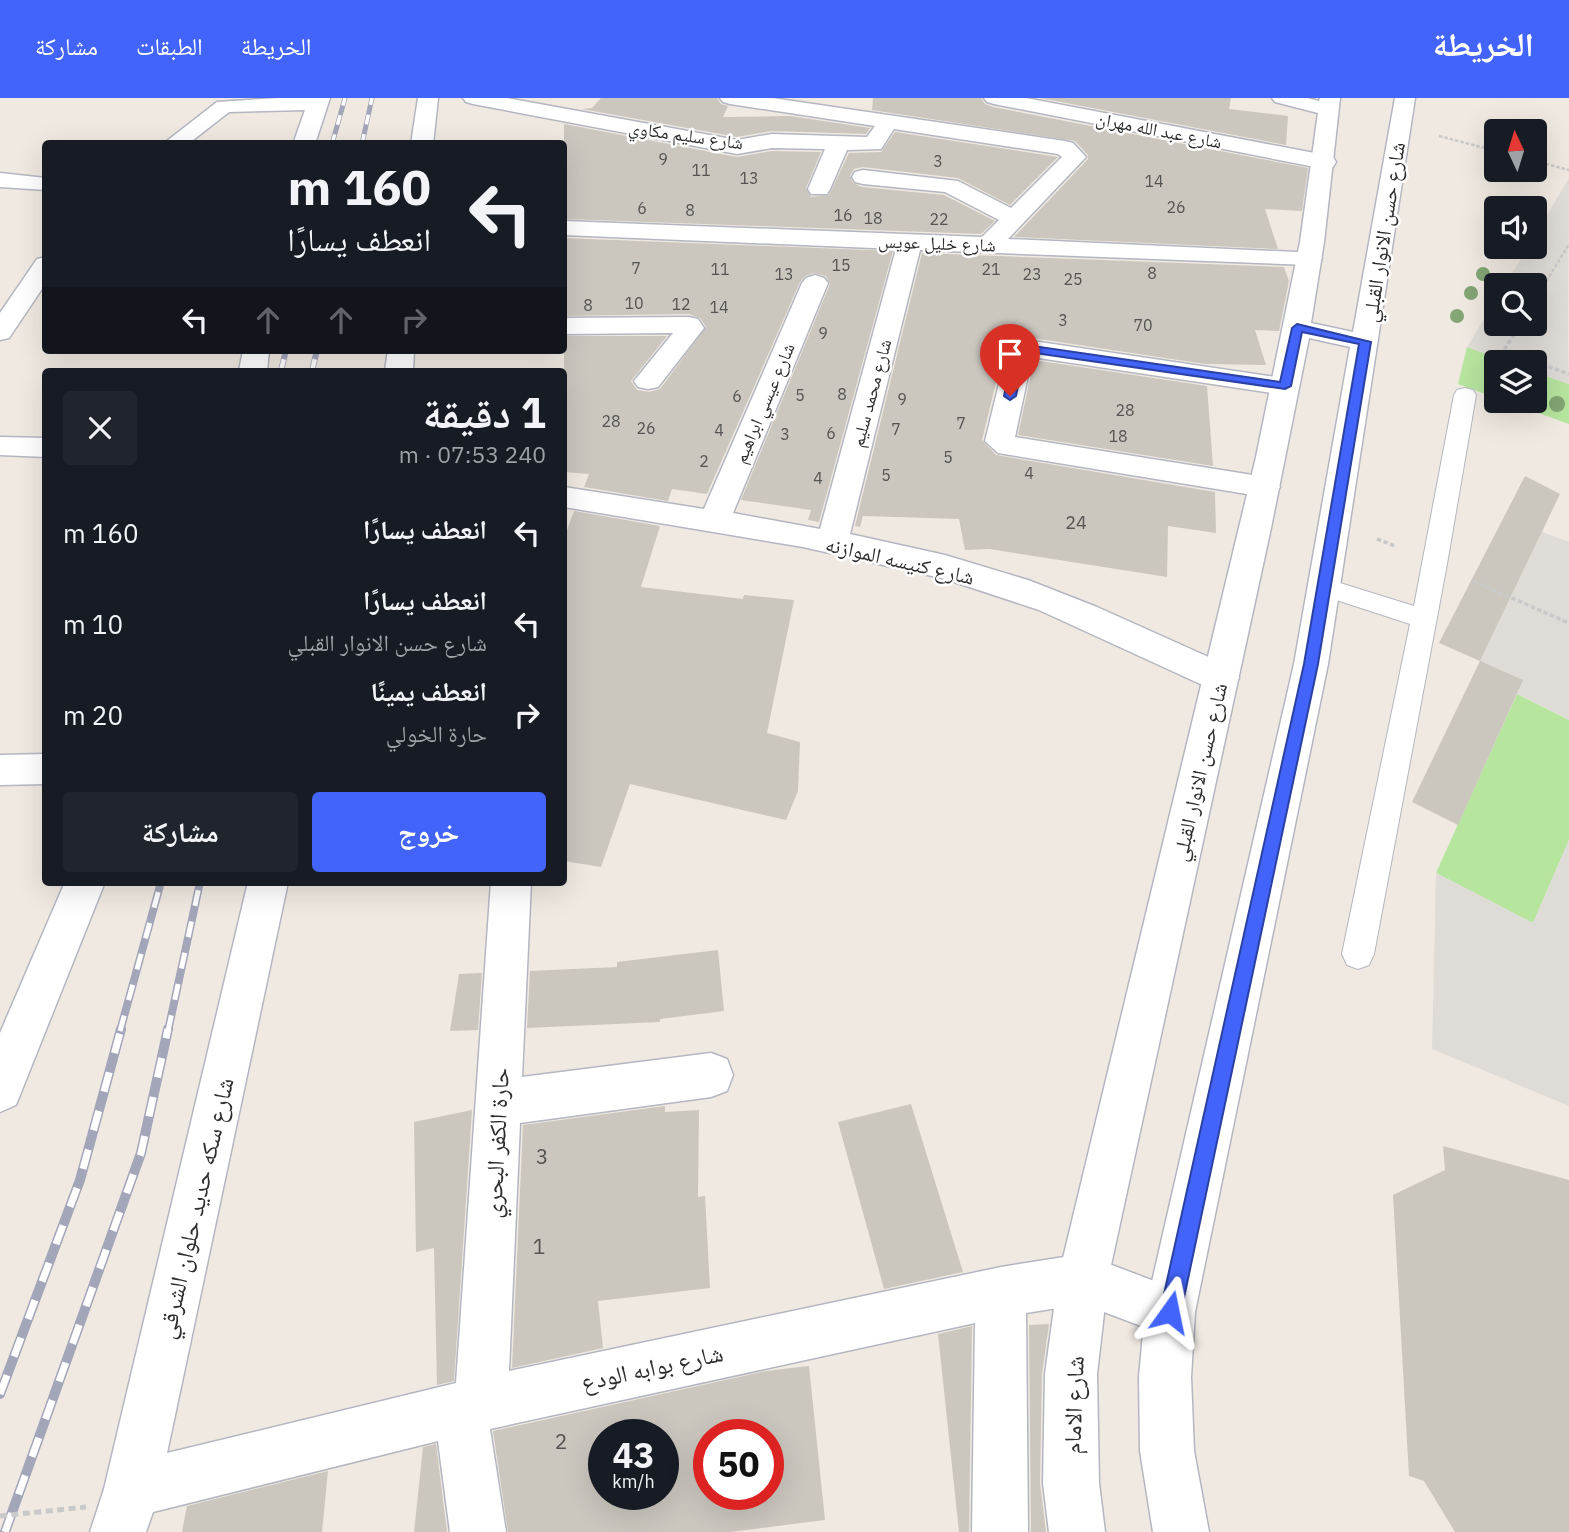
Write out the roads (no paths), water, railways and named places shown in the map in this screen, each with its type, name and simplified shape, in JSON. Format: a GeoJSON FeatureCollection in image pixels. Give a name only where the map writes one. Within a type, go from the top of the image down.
{"type":"FeatureCollection","features":[{"type":"Feature","properties":{"kind":"street"},"geometry":{"type":"LineString","coordinates":[[423,140],[428,98]]}},
{"type":"Feature","properties":{"kind":"street","name":"شارع سليم مكاوي"},"geometry":{"type":"LineString","coordinates":[[473,98],[737,147],[772,141],[873,144],[888,122]]}},
{"type":"Feature","properties":{"kind":"street"},"geometry":{"type":"LineString","coordinates":[[549,134],[591,98]]}},
{"type":"Feature","properties":{"kind":"street"},"geometry":{"type":"LineString","coordinates":[[730,98],[1065,148],[1075,157],[988,245]]}},
{"type":"Feature","properties":{"kind":"street"},"geometry":{"type":"LineString","coordinates":[[958,169],[994,98]]}},
{"type":"Feature","properties":{"kind":"street","name":"شارع عبد الله مهران"},"geometry":{"type":"LineString","coordinates":[[994,98],[1325,162]]}},
{"type":"Feature","properties":{"kind":"street"},"geometry":{"type":"LineString","coordinates":[[1282,98],[1329,104]]}},
{"type":"Feature","properties":{"kind":"street"},"geometry":{"type":"LineString","coordinates":[[179,140],[223,106],[319,101],[305,140]]}},
{"type":"Feature","properties":{"kind":"street","name":"شارع حسن الانوار القبلي"},"geometry":{"type":"LineString","coordinates":[[1083,1279],[1265,487],[1310,258],[1325,162],[1329,104]]}},
{"type":"Feature","properties":{"kind":"street","name":"شارع حسن الانوار القبلي"},"geometry":{"type":"LineString","coordinates":[[1170,1312],[1311,664],[1403,112]]}},
{"type":"Feature","properties":{"kind":"street"},"geometry":{"type":"LineString","coordinates":[[819,189],[838,144]]}},
{"type":"Feature","properties":{"kind":"street"},"geometry":{"type":"LineString","coordinates":[[863,177],[958,169],[1014,219]]}},
{"type":"Feature","properties":{"kind":"street"},"geometry":{"type":"LineString","coordinates":[[0,180],[42,184]]}},
{"type":"Feature","properties":{"kind":"street","name":"شارع خليل عويس"},"geometry":{"type":"LineString","coordinates":[[567,228],[1310,258]]}},
{"type":"Feature","properties":{"kind":"street","name":"شارع محمد سليم"},"geometry":{"type":"LineString","coordinates":[[832,544],[910,242]]}},
{"type":"Feature","properties":{"kind":"street"},"geometry":{"type":"LineString","coordinates":[[0,332],[42,270]]}},
{"type":"Feature","properties":{"kind":"street","name":"شارع عيسي ابراهيم"},"geometry":{"type":"LineString","coordinates":[[713,522],[816,284]]}},
{"type":"Feature","properties":{"kind":"street"},"geometry":{"type":"LineString","coordinates":[[567,326],[689,325],[691,328],[648,380]]}},
{"type":"Feature","properties":{"kind":"street"},"geometry":{"type":"LineString","coordinates":[[1297,328],[1365,342]]}},
{"type":"Feature","properties":{"kind":"street"},"geometry":{"type":"LineString","coordinates":[[1265,487],[1008,446],[1000,441],[1020,351],[1026,348],[1285,386]]}},
{"type":"Feature","properties":{"kind":"street"},"geometry":{"type":"LineString","coordinates":[[0,446],[42,448]]}},
{"type":"Feature","properties":{"kind":"street","name":"شارع كنيسه الموازنه"},"geometry":{"type":"LineString","coordinates":[[567,498],[713,522],[946,567],[1042,598],[1221,678]]}},
{"type":"Feature","properties":{"kind":"street"},"geometry":{"type":"LineString","coordinates":[[0,770],[42,769]]}},
{"type":"Feature","properties":{"kind":"street"},"geometry":{"type":"LineString","coordinates":[[0,1089],[83,886]]}},
{"type":"Feature","properties":{"kind":"street","name":"شارع سكه حديد حلوان الشرقي"},"geometry":{"type":"LineString","coordinates":[[112,1509],[267,886]]}},
{"type":"Feature","properties":{"kind":"street","name":"حارة الكفر البحري"},"geometry":{"type":"LineString","coordinates":[[478,1532],[470,1407],[499,1103],[511,886]]}},
{"type":"Feature","properties":{"kind":"street"},"geometry":{"type":"LineString","coordinates":[[499,1103],[711,1075]]}},
{"type":"Feature","properties":{"kind":"street","name":"شارع بوابه الودع"},"geometry":{"type":"LineString","coordinates":[[112,1509],[470,1407],[1000,1292],[1083,1279],[1170,1312]]}},
{"type":"Feature","properties":{"kind":"street","name":"شارع الامام"},"geometry":{"type":"LineString","coordinates":[[1077,1532],[1071,1483],[1070,1374],[1083,1279]]}},
{"type":"Feature","properties":{"kind":"street"},"geometry":{"type":"LineString","coordinates":[[1000,1292],[1000,1532]]}},
{"type":"Feature","properties":{"kind":"street"},"geometry":{"type":"LineString","coordinates":[[1170,1312],[1165,1377],[1167,1451],[1181,1532]]}},
{"type":"Feature","properties":{"kind":"lane"},"geometry":{"type":"LineString","coordinates":[[1358,954],[1422,618],[1435,564],[1465,395]]}},
{"type":"Feature","properties":{"kind":"lane"},"geometry":{"type":"LineString","coordinates":[[1324,587],[1422,618]]}},
{"type":"Feature","properties":{"kind":"railway"},"geometry":{"type":"LineString","coordinates":[[333,140],[345,98]]}},
{"type":"Feature","properties":{"kind":"railway"},"geometry":{"type":"LineString","coordinates":[[363,140],[372,98]]}},
{"type":"Feature","properties":{"kind":"railway"},"geometry":{"type":"LineString","coordinates":[[282,368],[285,354]]}},
{"type":"Feature","properties":{"kind":"railway"},"geometry":{"type":"LineString","coordinates":[[313,368],[316,354]]}},
{"type":"Feature","properties":{"kind":"railway"},"geometry":{"type":"LineString","coordinates":[[120,1031],[160,886]]}},
{"type":"Feature","properties":{"kind":"railway"},"geometry":{"type":"LineString","coordinates":[[168,1031],[199,886]]}},
{"type":"Feature","properties":{"kind":"railway"},"geometry":{"type":"LineString","coordinates":[[0,1394],[80,1180],[121,1029]]}},
{"type":"Feature","properties":{"kind":"railway"},"geometry":{"type":"LineString","coordinates":[[5,1532],[141,1153],[168,1029]]}}]}
